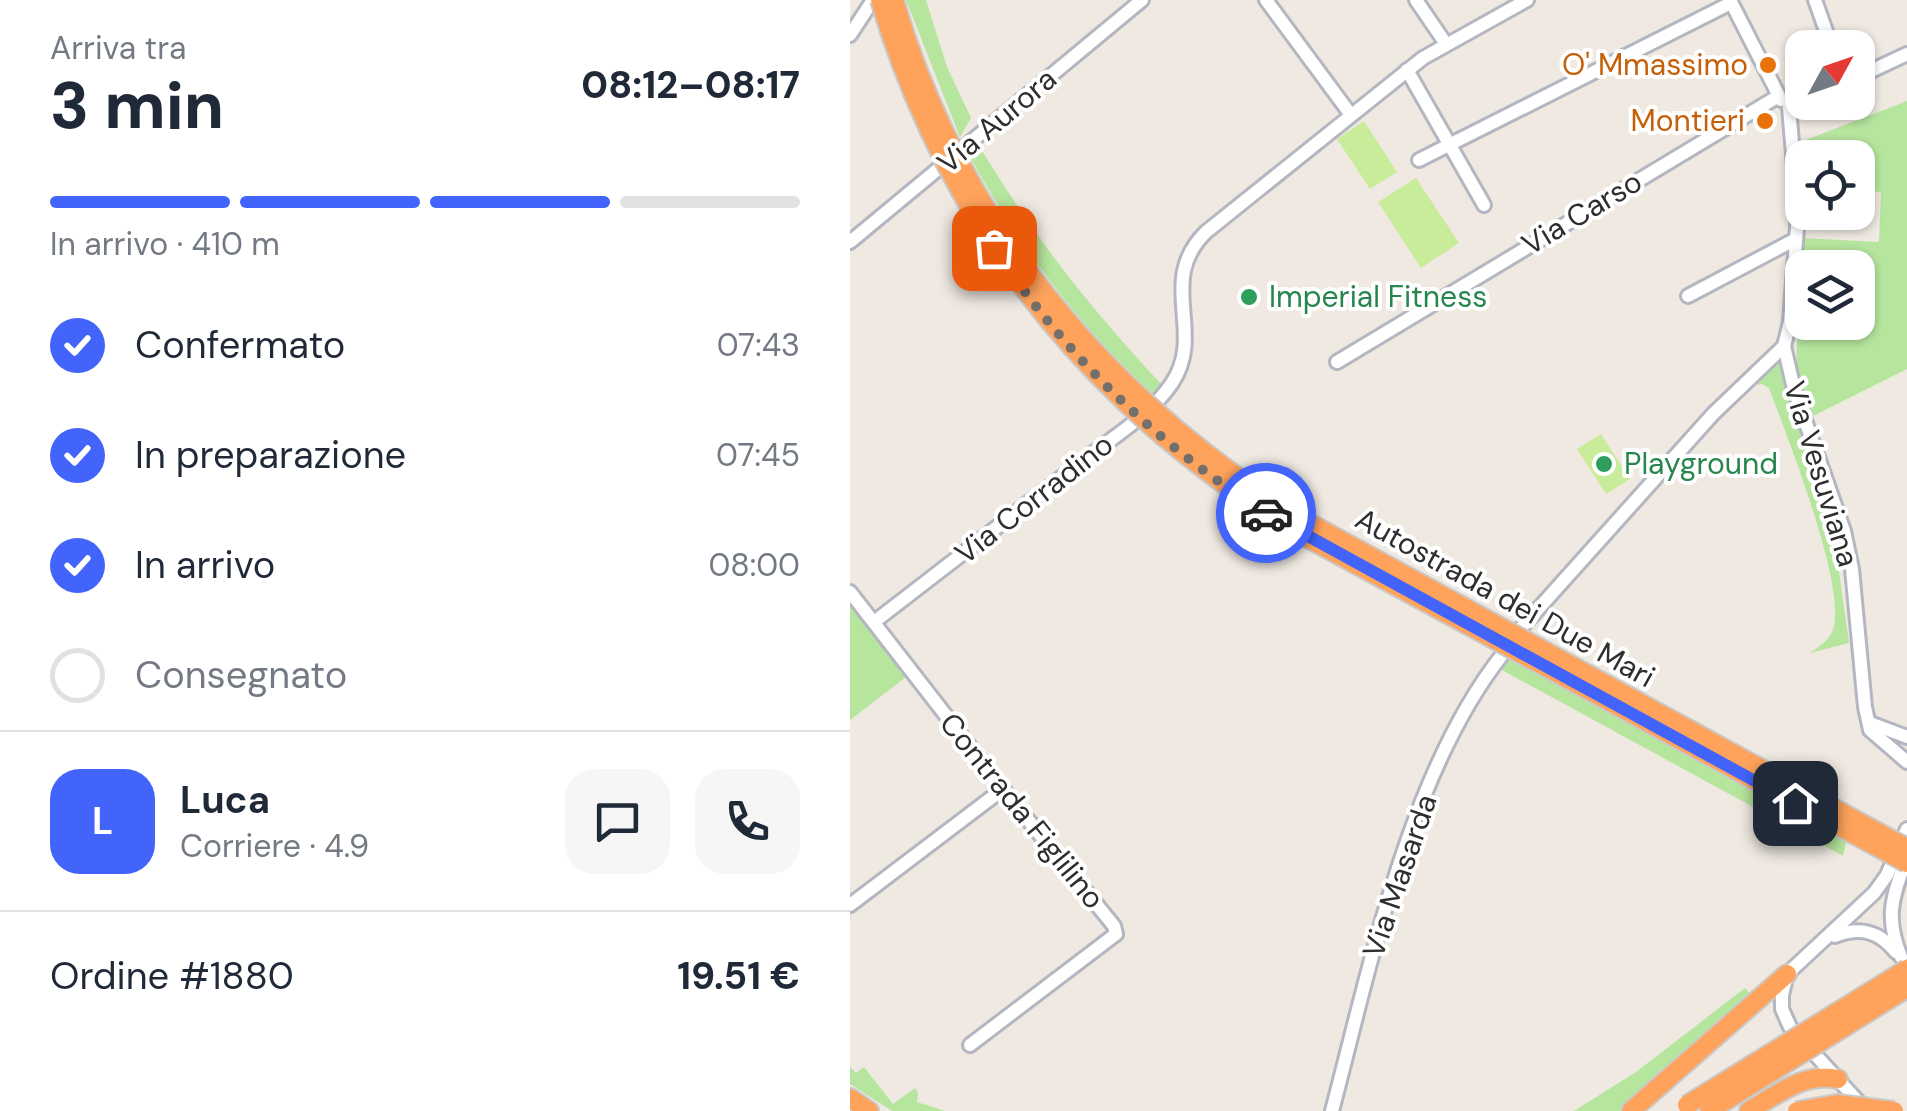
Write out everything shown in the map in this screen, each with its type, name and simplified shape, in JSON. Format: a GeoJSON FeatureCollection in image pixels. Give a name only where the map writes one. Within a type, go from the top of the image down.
{"type":"FeatureCollection","features":[{"type":"Feature","properties":{"kind":"highway","name":"Autostrada dei Due Mari"},"geometry":{"type":"LineString","coordinates":[[877,0],[906,80],[979,225],[1010,272],[1078,356],[1156,432],[1229,489],[1291,528],[1829,821],[1840,832],[1907,863]]}},
{"type":"Feature","properties":{"kind":"highway","name":"Autostrada dei Due Mari"},"geometry":{"type":"LineString","coordinates":[[894,0],[939,123],[991,219],[1020,264],[1088,347],[1165,422],[1251,488],[1298,517],[1907,846]]}},
{"type":"Feature","properties":{"kind":"highway"},"geometry":{"type":"LineString","coordinates":[[1682,1108],[1905,964]]}},
{"type":"Feature","properties":{"kind":"highway"},"geometry":{"type":"LineString","coordinates":[[1631,1111],[1787,974]]}},
{"type":"Feature","properties":{"kind":"highway"},"geometry":{"type":"LineString","coordinates":[[1710,1111],[1907,988]]}},
{"type":"Feature","properties":{"kind":"highway"},"geometry":{"type":"LineString","coordinates":[[1748,1111],[1804,1079],[1838,1079]]}},
{"type":"Feature","properties":{"kind":"highway"},"geometry":{"type":"LineString","coordinates":[[850,1098],[869,1111]]}},
{"type":"Feature","properties":{"kind":"highway"},"geometry":{"type":"LineString","coordinates":[[1798,1111],[1837,1104],[1894,1111]]}},
{"type":"Feature","properties":{"kind":"street"},"geometry":{"type":"LineString","coordinates":[[850,35],[877,0]]}},
{"type":"Feature","properties":{"kind":"street","name":"Via Aurora"},"geometry":{"type":"LineString","coordinates":[[850,242],[1142,0]]}},
{"type":"Feature","properties":{"kind":"street"},"geometry":{"type":"LineString","coordinates":[[1266,0],[1352,116]]}},
{"type":"Feature","properties":{"kind":"street"},"geometry":{"type":"LineString","coordinates":[[1416,0],[1446,44]]}},
{"type":"Feature","properties":{"kind":"street","name":"Via Corradino"},"geometry":{"type":"LineString","coordinates":[[874,622],[1130,423],[1172,384],[1183,349],[1182,266],[1194,244],[1406,70],[1527,0]]}},
{"type":"Feature","properties":{"kind":"street"},"geometry":{"type":"LineString","coordinates":[[1815,0],[1826,30]]}},
{"type":"Feature","properties":{"kind":"street"},"geometry":{"type":"LineString","coordinates":[[1419,160],[1731,1],[1777,97],[1785,100]]}},
{"type":"Feature","properties":{"kind":"street"},"geometry":{"type":"LineString","coordinates":[[1875,69],[1907,54]]}},
{"type":"Feature","properties":{"kind":"street"},"geometry":{"type":"LineString","coordinates":[[1406,70],[1484,205]]}},
{"type":"Feature","properties":{"kind":"street","name":"Via Carso"},"geometry":{"type":"LineString","coordinates":[[1337,362],[1777,97]]}},
{"type":"Feature","properties":{"kind":"street","name":"Via Vesuviana"},"geometry":{"type":"LineString","coordinates":[[1796,120],[1798,214],[1790,322],[1784,346],[1798,401],[1844,531],[1870,723]]}},
{"type":"Feature","properties":{"kind":"street"},"geometry":{"type":"LineString","coordinates":[[1688,296],[1796,239]]}},
{"type":"Feature","properties":{"kind":"street"},"geometry":{"type":"LineString","coordinates":[[1522,627],[1686,443],[1784,346]]}},
{"type":"Feature","properties":{"kind":"street","name":"Contrada Figlilino"},"geometry":{"type":"LineString","coordinates":[[850,592],[1114,926],[1116,934],[970,1045]]}},
{"type":"Feature","properties":{"kind":"street","name":"Via Masarda"},"geometry":{"type":"LineString","coordinates":[[1332,1111],[1372,953],[1429,788],[1462,716],[1502,655]]}},
{"type":"Feature","properties":{"kind":"street"},"geometry":{"type":"LineString","coordinates":[[1870,723],[1907,737]]}},
{"type":"Feature","properties":{"kind":"street"},"geometry":{"type":"LineString","coordinates":[[1870,723],[1874,736],[1907,762]]}},
{"type":"Feature","properties":{"kind":"street"},"geometry":{"type":"LineString","coordinates":[[850,904],[1003,790]]}},
{"type":"Feature","properties":{"kind":"street"},"geometry":{"type":"LineString","coordinates":[[1866,1111],[1790,1028],[1782,1009],[1782,994],[1787,974],[1874,892],[1887,874],[1907,829]]}},
{"type":"Feature","properties":{"kind":"street"},"geometry":{"type":"LineString","coordinates":[[1905,964],[1890,920],[1891,902],[1907,863]]}},
{"type":"Feature","properties":{"kind":"street"},"geometry":{"type":"LineString","coordinates":[[1828,939],[1854,930],[1866,931],[1884,938],[1905,964]]}},
{"type":"Feature","properties":{"kind":"green space"},"geometry":{"type":"Polygon","coordinates":[[[906,0],[926,0],[947,67],[971,118],[960,137],[906,0]]]}},
{"type":"Feature","properties":{"kind":"green space"},"geometry":{"type":"Polygon","coordinates":[[[1907,101],[1907,369],[1811,417],[1796,366],[1797,340],[1875,340],[1875,250],[1801,250],[1802,238],[1879,242],[1881,192],[1875,191],[1875,140],[1806,140],[1858,120],[1875,120],[1875,113],[1907,101]]]}},
{"type":"Feature","properties":{"kind":"green space"},"geometry":{"type":"Polygon","coordinates":[[[1364,121],[1397,172],[1370,189],[1337,139],[1364,121]]]}},
{"type":"Feature","properties":{"kind":"green space"},"geometry":{"type":"Polygon","coordinates":[[[981,149],[1066,273],[1163,386],[1154,395],[1100,342],[1030,253],[970,157],[981,149]]]}},
{"type":"Feature","properties":{"kind":"green space"},"geometry":{"type":"Polygon","coordinates":[[[1416,178],[1459,243],[1421,268],[1378,202],[1416,178]]]}},
{"type":"Feature","properties":{"kind":"green space"},"geometry":{"type":"Polygon","coordinates":[[[1780,359],[1792,410],[1831,515],[1849,643],[1810,653],[1832,632],[1832,583],[1801,474],[1769,388],[1762,384],[1749,386],[1780,359]]]}},
{"type":"Feature","properties":{"kind":"green space","name":"Playground"},"geometry":{"type":"Polygon","coordinates":[[[1601,434],[1630,479],[1606,494],[1577,449],[1601,434]]]}},
{"type":"Feature","properties":{"kind":"green space"},"geometry":{"type":"Polygon","coordinates":[[[850,605],[906,677],[850,720],[850,605]]]}},
{"type":"Feature","properties":{"kind":"green space"},"geometry":{"type":"Polygon","coordinates":[[[1509,658],[1846,842],[1843,856],[1500,669],[1509,658]]]}},
{"type":"Feature","properties":{"kind":"green space"},"geometry":{"type":"Polygon","coordinates":[[[1745,988],[1751,995],[1624,1111],[1574,1111],[1636,1072],[1745,988]]]}},
{"type":"Feature","properties":{"kind":"green space"},"geometry":{"type":"Polygon","coordinates":[[[850,1067],[856,1073],[864,1067],[893,1104],[915,1088],[917,1102],[945,1111],[892,1111],[850,1084],[850,1067]]]}},
{"type":"Feature","properties":{"kind":"way so far"},"geometry":{"type":"LineString","coordinates":[[994,248],[1043,315],[1115,395],[1199,467],[1266,513]]}},
{"type":"Feature","properties":{"kind":"place","name":"O' Mmassimo"},"geometry":{"type":"Point","coordinates":[1768,65]}},
{"type":"Feature","properties":{"kind":"place","name":"Montieri"},"geometry":{"type":"Point","coordinates":[1765,121]}},
{"type":"Feature","properties":{"kind":"place","name":"Imperial Fitness"},"geometry":{"type":"Point","coordinates":[1249,297]}},
{"type":"Feature","properties":{"kind":"place","name":"Playground"},"geometry":{"type":"Point","coordinates":[1604,464]}},
{"type":"Feature","properties":{"kind":"route"},"geometry":{"type":"LineString","coordinates":[[1266,513],[1795,803]]}}]}
